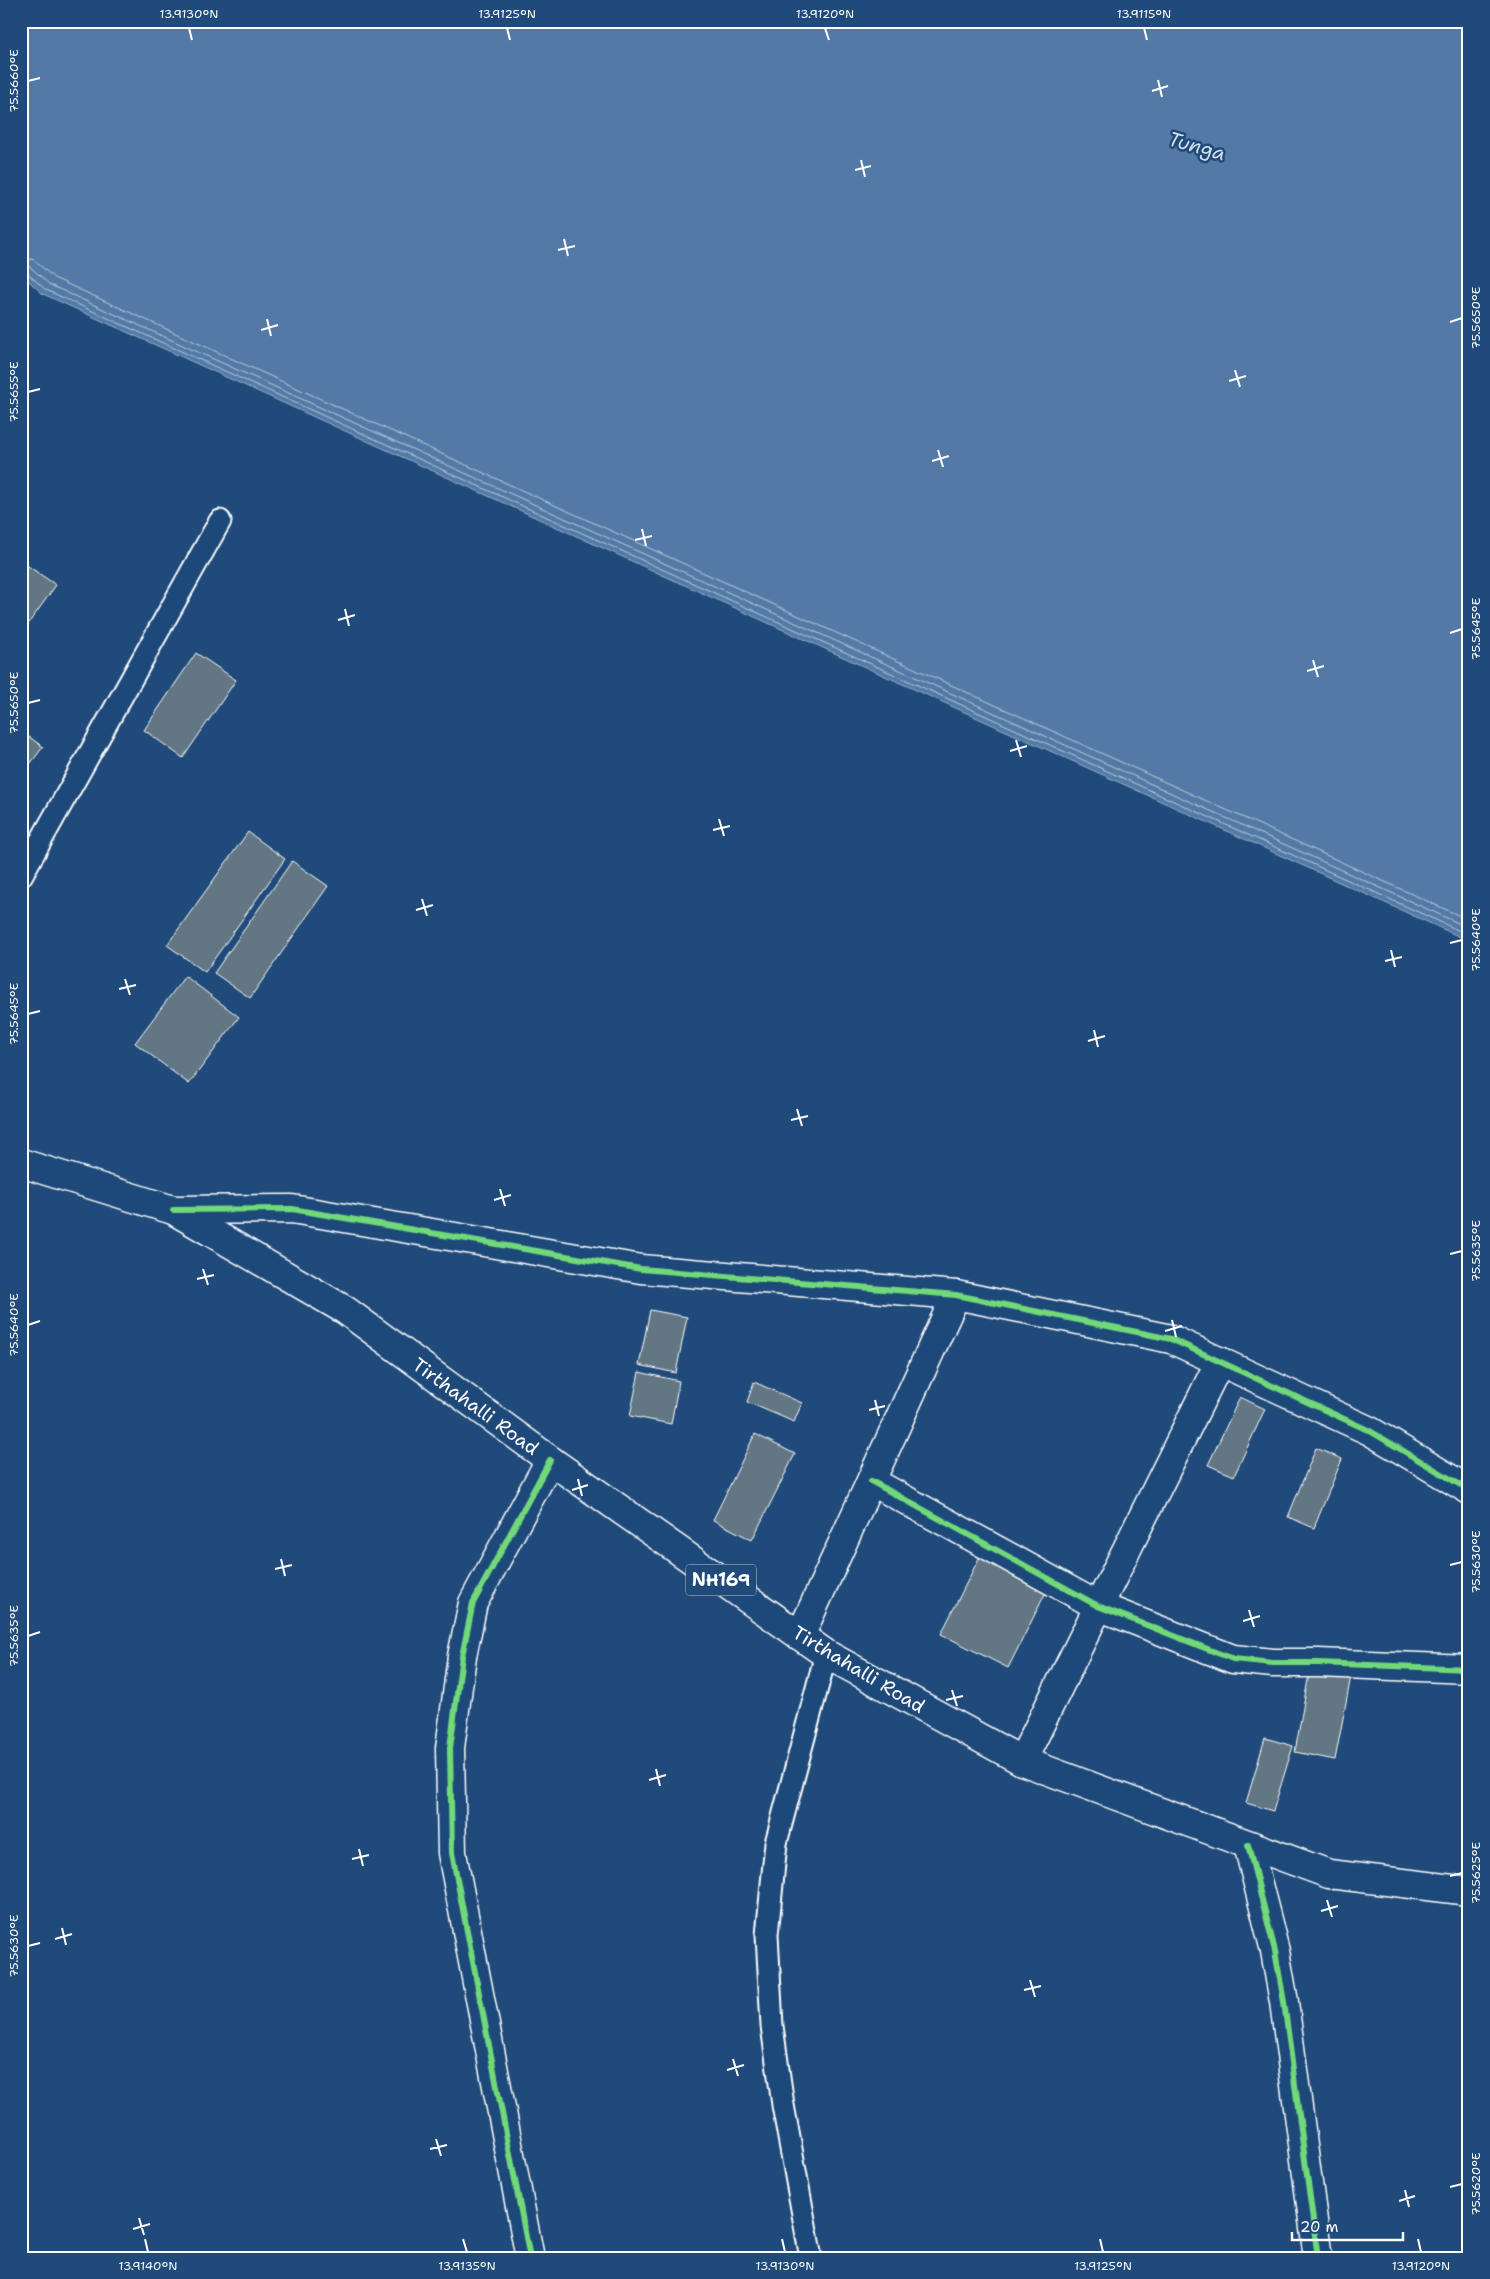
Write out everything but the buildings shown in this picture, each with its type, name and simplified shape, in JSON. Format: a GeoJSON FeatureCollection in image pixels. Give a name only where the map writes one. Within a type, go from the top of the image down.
{"type":"FeatureCollection","features":[{"type":"Feature","properties":{"kind":"main road","name":"Tirthahalli Road"},"geometry":{"type":"LineString","coordinates":[[21,1163],[173,1210],[346,1310],[550,1460],[826,1654],[1022,1761],[1329,1874],[1469,1891]]}},
{"type":"Feature","properties":{"kind":"main road"},"geometry":{"type":"LineString","coordinates":[[173,1210],[292,1209],[641,1269],[956,1295],[1171,1338],[1370,1431],[1469,1490]]}},
{"type":"Feature","properties":{"kind":"main road"},"geometry":{"type":"LineString","coordinates":[[800,1636],[956,1295]]}},
{"type":"Feature","properties":{"kind":"main road"},"geometry":{"type":"LineString","coordinates":[[1022,1761],[1220,1361]]}},
{"type":"Feature","properties":{"kind":"main road"},"geometry":{"type":"LineString","coordinates":[[530,2258],[452,1853],[450,1748],[461,1664],[473,1603],[550,1460]]}},
{"type":"Feature","properties":{"kind":"main road"},"geometry":{"type":"LineString","coordinates":[[871,1481],[1098,1606],[1233,1659],[1272,1663],[1469,1669]]}},
{"type":"Feature","properties":{"kind":"main road"},"geometry":{"type":"LineString","coordinates":[[1248,1844],[1275,1951],[1284,2002],[1318,2258]]}},
{"type":"Feature","properties":{"kind":"lane"},"geometry":{"type":"LineString","coordinates":[[21,876],[220,521]]}},
{"type":"Feature","properties":{"kind":"lane"},"geometry":{"type":"LineString","coordinates":[[811,2258],[783,2105],[775,2046],[768,1935],[776,1843],[826,1654]]}},
{"type":"Feature","properties":{"kind":"water","name":"Tunga"},"geometry":{"type":"Polygon","coordinates":[[[21,21],[1469,21],[1469,941],[43,294],[21,274],[21,21]]]}},
{"type":"Feature","properties":{"kind":"cycle path"},"geometry":{"type":"LineString","coordinates":[[173,1210],[292,1209],[641,1269],[956,1295],[1171,1339],[1370,1431],[1469,1490]]}},
{"type":"Feature","properties":{"kind":"cycle path"},"geometry":{"type":"LineString","coordinates":[[530,2258],[452,1853],[450,1748],[462,1656],[473,1603],[550,1460]]}},
{"type":"Feature","properties":{"kind":"cycle path"},"geometry":{"type":"LineString","coordinates":[[871,1481],[1098,1606],[1233,1659],[1273,1663],[1469,1669]]}},
{"type":"Feature","properties":{"kind":"cycle path"},"geometry":{"type":"LineString","coordinates":[[1248,1845],[1275,1951],[1284,2002],[1318,2258]]}}]}
